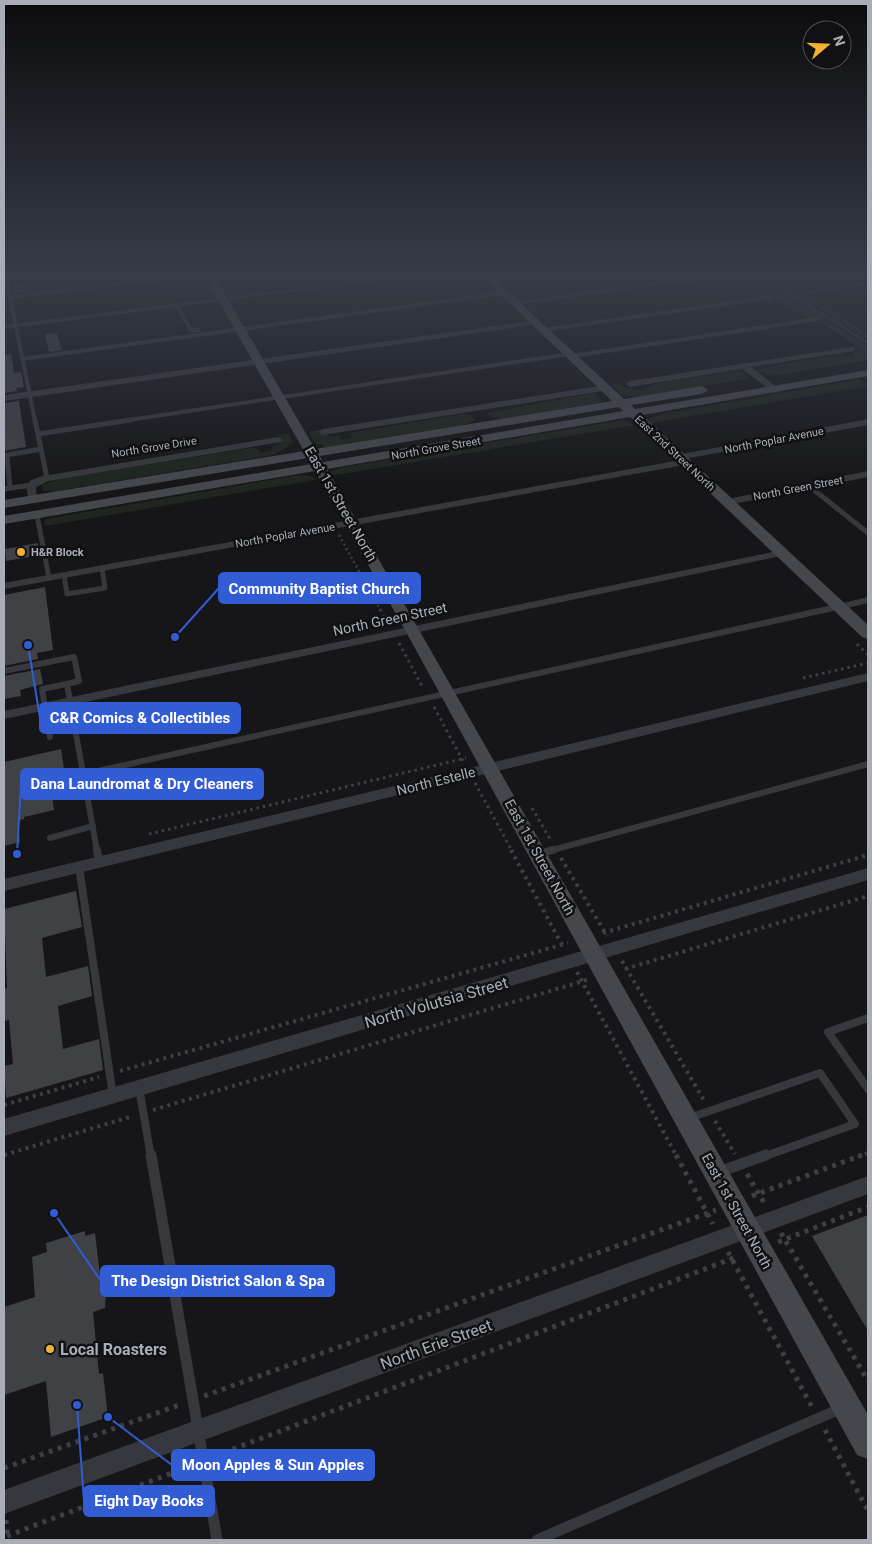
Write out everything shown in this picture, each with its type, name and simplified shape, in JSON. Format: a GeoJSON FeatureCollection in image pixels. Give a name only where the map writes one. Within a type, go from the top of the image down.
{"type":"FeatureCollection","features":[{"type":"Feature","properties":{"kind":"street","name":"East 1st Street North"},"geometry":{"type":"LineString","coordinates":[[249,344],[317,460],[343,524],[413,630],[448,693],[481,773],[547,851],[616,971],[686,1119],[868,1444]]}},
{"type":"Feature","properties":{"kind":"street"},"geometry":{"type":"LineString","coordinates":[[4,398],[259,361],[395,344]]}},
{"type":"Feature","properties":{"kind":"street","name":"East 2nd Street North"},"geometry":{"type":"LineString","coordinates":[[559,344],[868,634]]}},
{"type":"Feature","properties":{"kind":"street"},"geometry":{"type":"LineString","coordinates":[[630,384],[851,349]]}},
{"type":"Feature","properties":{"kind":"street","name":"North Grove Street"},"geometry":{"type":"LineString","coordinates":[[4,520],[317,460],[485,424],[868,363]]}},
{"type":"Feature","properties":{"kind":"street"},"geometry":{"type":"LineString","coordinates":[[744,366],[775,390]]}},
{"type":"Feature","properties":{"kind":"street","name":"North Grove Street"},"geometry":{"type":"LineString","coordinates":[[4,504],[264,461],[317,460],[634,414],[868,374]]}},
{"type":"Feature","properties":{"kind":"street"},"geometry":{"type":"LineString","coordinates":[[323,432],[606,388]]}},
{"type":"Feature","properties":{"kind":"street"},"geometry":{"type":"LineString","coordinates":[[472,408],[485,424]]}},
{"type":"Feature","properties":{"kind":"street","name":"North Poplar Avenue"},"geometry":{"type":"LineString","coordinates":[[4,586],[343,524],[868,422]]}},
{"type":"Feature","properties":{"kind":"street"},"geometry":{"type":"LineString","coordinates":[[264,461],[287,452],[297,445],[302,436]]}},
{"type":"Feature","properties":{"kind":"street","name":"North Grove Drive"},"geometry":{"type":"LineString","coordinates":[[34,483],[47,478],[278,440]]}},
{"type":"Feature","properties":{"kind":"street","name":"North Green Street"},"geometry":{"type":"LineString","coordinates":[[728,502],[868,474]]}},
{"type":"Feature","properties":{"kind":"street"},"geometry":{"type":"LineString","coordinates":[[33,500],[34,483]]}},
{"type":"Feature","properties":{"kind":"street","name":"North Green Street"},"geometry":{"type":"LineString","coordinates":[[4,715],[782,553]]}},
{"type":"Feature","properties":{"kind":"street"},"geometry":{"type":"LineString","coordinates":[[839,607],[868,600]]}},
{"type":"Feature","properties":{"kind":"street","name":"North Estelle"},"geometry":{"type":"LineString","coordinates":[[4,886],[481,773],[868,677]]}},
{"type":"Feature","properties":{"kind":"street","name":"North Volutsia Street"},"geometry":{"type":"LineString","coordinates":[[4,1128],[139,1088],[600,944],[868,874]]}},
{"type":"Feature","properties":{"kind":"street","name":"North Erie Street"},"geometry":{"type":"LineString","coordinates":[[4,1502],[199,1431],[754,1239],[774,1220],[868,1185]]}},
{"type":"Feature","properties":{"kind":"lane"},"geometry":{"type":"LineString","coordinates":[[19,344],[47,478]]}},
{"type":"Feature","properties":{"kind":"lane"},"geometry":{"type":"LineString","coordinates":[[22,359],[129,344]]}},
{"type":"Feature","properties":{"kind":"lane"},"geometry":{"type":"LineString","coordinates":[[38,434],[644,344]]}},
{"type":"Feature","properties":{"kind":"lane"},"geometry":{"type":"LineString","coordinates":[[34,483],[7,488],[7,455],[41,450]]}},
{"type":"Feature","properties":{"kind":"lane"},"geometry":{"type":"LineString","coordinates":[[809,486],[868,533]]}},
{"type":"Feature","properties":{"kind":"lane"},"geometry":{"type":"LineString","coordinates":[[37,515],[49,578]]}},
{"type":"Feature","properties":{"kind":"lane"},"geometry":{"type":"LineString","coordinates":[[64,575],[68,594],[105,588],[102,568]]}},
{"type":"Feature","properties":{"kind":"lane"},"geometry":{"type":"LineString","coordinates":[[84,774],[839,607]]}},
{"type":"Feature","properties":{"kind":"lane"},"geometry":{"type":"LineString","coordinates":[[4,671],[74,657],[79,681],[42,689],[50,737]]}},
{"type":"Feature","properties":{"kind":"lane"},"geometry":{"type":"LineString","coordinates":[[67,684],[99,862]]}},
{"type":"Feature","properties":{"kind":"lane"},"geometry":{"type":"LineString","coordinates":[[547,851],[868,764]]}},
{"type":"Feature","properties":{"kind":"lane"},"geometry":{"type":"LineString","coordinates":[[50,838],[93,826]]}},
{"type":"Feature","properties":{"kind":"lane"},"geometry":{"type":"LineString","coordinates":[[79,867],[113,1096]]}},
{"type":"Feature","properties":{"kind":"lane"},"geometry":{"type":"LineString","coordinates":[[868,1018],[828,1032],[868,1089]]}},
{"type":"Feature","properties":{"kind":"lane"},"geometry":{"type":"LineString","coordinates":[[686,1119],[820,1073],[855,1124],[716,1173]]}},
{"type":"Feature","properties":{"kind":"lane"},"geometry":{"type":"LineString","coordinates":[[139,1088],[217,1540]]}},
{"type":"Feature","properties":{"kind":"lane"},"geometry":{"type":"LineString","coordinates":[[537,1540],[847,1406]]}},
{"type":"Feature","properties":{"kind":"path"},"geometry":{"type":"LineString","coordinates":[[343,524],[390,627]]}},
{"type":"Feature","properties":{"kind":"path"},"geometry":{"type":"LineString","coordinates":[[481,773],[566,952]]}},
{"type":"Feature","properties":{"kind":"path"},"geometry":{"type":"LineString","coordinates":[[527,799],[547,851],[600,944],[710,1111],[868,1381]]}},
{"type":"Feature","properties":{"kind":"path"},"geometry":{"type":"LineString","coordinates":[[4,1105],[562,944],[600,944],[868,855]]}},
{"type":"Feature","properties":{"kind":"path"},"geometry":{"type":"LineString","coordinates":[[4,1155],[868,896]]}},
{"type":"Feature","properties":{"kind":"path"},"geometry":{"type":"LineString","coordinates":[[4,1468],[868,1153]]}},
{"type":"Feature","properties":{"kind":"path"},"geometry":{"type":"LineString","coordinates":[[7,1536],[204,1461],[754,1239],[785,1239],[868,1207]]}},
{"type":"Feature","properties":{"kind":"shaded area"},"geometry":{"type":"Polygon","coordinates":[[[854,344],[865,344],[868,346],[868,360],[777,375],[758,372],[757,369],[836,355],[854,357],[853,353],[859,351],[852,346],[855,345],[854,344]]]}},
{"type":"Feature","properties":{"kind":"shaded area"},"geometry":{"type":"Polygon","coordinates":[[[736,371],[745,374],[746,379],[636,397],[622,395],[611,385],[620,383],[626,388],[642,390],[659,383],[736,371]]]}},
{"type":"Feature","properties":{"kind":"shaded area"},"geometry":{"type":"Polygon","coordinates":[[[860,379],[868,386],[650,423],[649,419],[662,414],[860,379]]]}},
{"type":"Feature","properties":{"kind":"shaded area"},"geometry":{"type":"Polygon","coordinates":[[[595,393],[603,402],[502,419],[491,417],[486,413],[595,393]]]}},
{"type":"Feature","properties":{"kind":"shaded area"},"geometry":{"type":"Polygon","coordinates":[[[465,414],[470,415],[475,420],[467,424],[324,448],[322,444],[316,445],[308,432],[325,429],[329,436],[339,436],[342,440],[352,438],[350,434],[354,432],[465,414]]]}},
{"type":"Feature","properties":{"kind":"shaded area"},"geometry":{"type":"Polygon","coordinates":[[[623,420],[635,425],[330,476],[329,472],[339,468],[623,420]]]}},
{"type":"Feature","properties":{"kind":"shaded area"},"geometry":{"type":"Polygon","coordinates":[[[289,433],[293,442],[281,451],[267,456],[57,491],[44,491],[42,489],[42,485],[60,479],[251,448],[257,449],[261,453],[271,451],[273,446],[281,443],[277,435],[289,433]]]}},
{"type":"Feature","properties":{"kind":"shaded area"},"geometry":{"type":"Polygon","coordinates":[[[299,475],[312,476],[315,480],[45,526],[44,520],[50,518],[299,475]]]}},
{"type":"Feature","properties":{"kind":"building"},"geometry":{"type":"Polygon","coordinates":[[[47,344],[60,344],[62,350],[49,352],[47,344]]]}},
{"type":"Feature","properties":{"kind":"building"},"geometry":{"type":"Polygon","coordinates":[[[11,354],[14,373],[21,372],[24,387],[16,388],[17,391],[4,393],[4,355],[11,354]]]}},
{"type":"Feature","properties":{"kind":"building"},"geometry":{"type":"Polygon","coordinates":[[[19,401],[26,447],[4,451],[4,403],[19,401]]]}},
{"type":"Feature","properties":{"kind":"building","name":"H&R Block"},"geometry":{"type":"Polygon","coordinates":[[[38,543],[40,555],[6,561],[5,549],[38,543]]]}},
{"type":"Feature","properties":{"kind":"building"},"geometry":{"type":"Polygon","coordinates":[[[45,587],[53,650],[37,653],[38,659],[4,666],[4,595],[45,587]]]}},
{"type":"Feature","properties":{"kind":"building"},"geometry":{"type":"Polygon","coordinates":[[[40,669],[43,684],[20,690],[21,696],[4,699],[4,676],[40,669]]]}},
{"type":"Feature","properties":{"kind":"building"},"geometry":{"type":"Polygon","coordinates":[[[61,749],[64,769],[49,772],[54,810],[24,817],[24,819],[18,821],[20,842],[4,846],[4,762],[61,749]]]}},
{"type":"Feature","properties":{"kind":"building"},"geometry":{"type":"Polygon","coordinates":[[[76,891],[82,927],[42,938],[46,977],[88,966],[92,996],[58,1006],[63,1049],[99,1039],[103,1070],[6,1098],[4,1066],[13,1064],[9,1020],[4,1021],[4,989],[7,988],[4,909],[76,891]]]}},
{"type":"Feature","properties":{"kind":"building"},"geometry":{"type":"Polygon","coordinates":[[[868,1215],[868,1331],[812,1236],[868,1215]]]}},
{"type":"Feature","properties":{"kind":"building"},"geometry":{"type":"Polygon","coordinates":[[[85,1231],[85,1236],[95,1233],[100,1275],[109,1272],[112,1291],[106,1293],[105,1308],[93,1312],[99,1374],[103,1373],[108,1417],[51,1437],[46,1381],[4,1395],[4,1307],[35,1297],[32,1257],[47,1252],[46,1243],[85,1231]]]}},
{"type":"Feature","properties":{"kind":"place","name":"H&R Block"},"geometry":{"type":"Point","coordinates":[21,552]}},
{"type":"Feature","properties":{"kind":"place","name":"Community Baptist Church"},"geometry":{"type":"Point","coordinates":[175,637]}},
{"type":"Feature","properties":{"kind":"place","name":"C&R Comics & Collectibles"},"geometry":{"type":"Point","coordinates":[28,645]}},
{"type":"Feature","properties":{"kind":"place","name":"Dana Laundromat & Dry Cleaners"},"geometry":{"type":"Point","coordinates":[17,854]}},
{"type":"Feature","properties":{"kind":"place","name":"The Design District Salon & Spa"},"geometry":{"type":"Point","coordinates":[54,1213]}},
{"type":"Feature","properties":{"kind":"place","name":"Local Roasters"},"geometry":{"type":"Point","coordinates":[50,1349]}},
{"type":"Feature","properties":{"kind":"place","name":"Eight Day Books"},"geometry":{"type":"Point","coordinates":[77,1405]}},
{"type":"Feature","properties":{"kind":"place","name":"Moon Apples & Sun Apples"},"geometry":{"type":"Point","coordinates":[108,1417]}}]}
